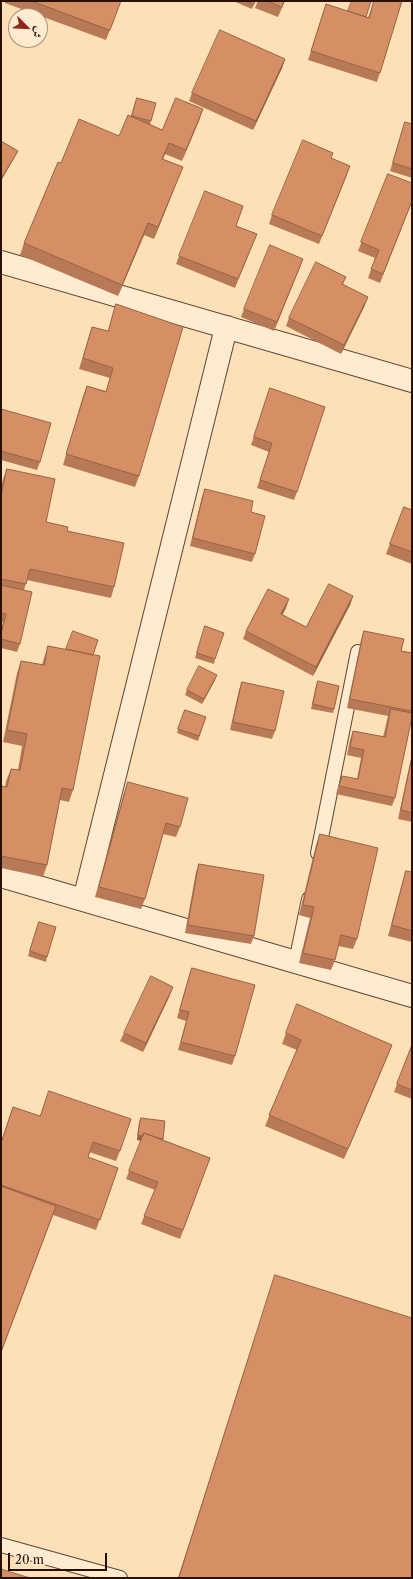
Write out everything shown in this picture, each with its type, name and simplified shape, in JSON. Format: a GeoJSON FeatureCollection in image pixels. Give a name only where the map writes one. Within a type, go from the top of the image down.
{"type":"FeatureCollection","features":[{"type":"Feature","properties":{"kind":"street"},"geometry":{"type":"LineString","coordinates":[[1,262],[412,381]]}},
{"type":"Feature","properties":{"kind":"street"},"geometry":{"type":"LineString","coordinates":[[84,900],[227,327]]}},
{"type":"Feature","properties":{"kind":"street"},"geometry":{"type":"LineString","coordinates":[[1,876],[412,996]]}},
{"type":"Feature","properties":{"kind":"lane"},"geometry":{"type":"LineString","coordinates":[[315,869],[358,652]]}},
{"type":"Feature","properties":{"kind":"lane"},"geometry":{"type":"LineString","coordinates":[[296,962],[312,884]]}},
{"type":"Feature","properties":{"kind":"lane"},"geometry":{"type":"LineString","coordinates":[[1,1545],[120,1578]]}},
{"type":"Feature","properties":{"kind":"building"},"geometry":{"type":"Polygon","coordinates":[[[32,1],[121,1],[110,30],[32,1]]]}},
{"type":"Feature","properties":{"kind":"building"},"geometry":{"type":"Polygon","coordinates":[[[247,1],[255,1],[254,4],[247,1]]]}},
{"type":"Feature","properties":{"kind":"building"},"geometry":{"type":"Polygon","coordinates":[[[268,1],[284,1],[282,7],[268,1]]]}},
{"type":"Feature","properties":{"kind":"building"},"geometry":{"type":"Polygon","coordinates":[[[352,1],[371,1],[366,17],[348,11],[352,1]]]}},
{"type":"Feature","properties":{"kind":"building"},"geometry":{"type":"Polygon","coordinates":[[[374,1],[402,1],[380,73],[311,51],[326,4],[369,18],[374,1]]]}},
{"type":"Feature","properties":{"kind":"building"},"geometry":{"type":"Polygon","coordinates":[[[220,30],[285,59],[256,121],[192,93],[220,30]]]}},
{"type":"Feature","properties":{"kind":"building"},"geometry":{"type":"Polygon","coordinates":[[[137,98],[156,103],[151,121],[132,116],[137,98]]]}},
{"type":"Feature","properties":{"kind":"building"},"geometry":{"type":"Polygon","coordinates":[[[176,98],[203,109],[186,150],[169,143],[162,159],[183,167],[158,227],[148,223],[122,285],[24,243],[58,162],[61,163],[79,119],[119,136],[128,115],[162,130],[176,98]]]}},
{"type":"Feature","properties":{"kind":"building"},"geometry":{"type":"Polygon","coordinates":[[[405,122],[412,124],[412,169],[393,163],[405,122]]]}},
{"type":"Feature","properties":{"kind":"building"},"geometry":{"type":"Polygon","coordinates":[[[303,140],[333,153],[331,158],[350,166],[322,236],[272,215],[303,140]]]}},
{"type":"Feature","properties":{"kind":"building"},"geometry":{"type":"Polygon","coordinates":[[[1,141],[18,151],[2,177],[1,176],[1,141]]]}},
{"type":"Feature","properties":{"kind":"building"},"geometry":{"type":"Polygon","coordinates":[[[388,174],[412,183],[412,201],[383,274],[371,269],[379,250],[361,242],[388,174]]]}},
{"type":"Feature","properties":{"kind":"building"},"geometry":{"type":"Polygon","coordinates":[[[205,191],[243,206],[236,226],[257,234],[238,279],[179,256],[205,191]]]}},
{"type":"Feature","properties":{"kind":"building"},"geometry":{"type":"Polygon","coordinates":[[[270,245],[303,259],[277,322],[244,309],[270,245]]]}},
{"type":"Feature","properties":{"kind":"building"},"geometry":{"type":"Polygon","coordinates":[[[316,262],[346,277],[342,284],[368,297],[344,345],[289,318],[316,262]]]}},
{"type":"Feature","properties":{"kind":"building"},"geometry":{"type":"Polygon","coordinates":[[[116,304],[183,327],[139,476],[66,454],[87,386],[106,392],[113,368],[83,358],[92,327],[108,331],[116,304]]]}},
{"type":"Feature","properties":{"kind":"building"},"geometry":{"type":"Polygon","coordinates":[[[270,388],[325,407],[297,492],[260,480],[272,443],[254,437],[270,388]]]}},
{"type":"Feature","properties":{"kind":"building"},"geometry":{"type":"Polygon","coordinates":[[[1,409],[51,423],[40,462],[1,451],[1,409]]]}},
{"type":"Feature","properties":{"kind":"building"},"geometry":{"type":"Polygon","coordinates":[[[7,469],[55,479],[46,522],[68,527],[67,531],[124,543],[114,587],[30,569],[26,584],[1,579],[1,496],[7,469]]]}},
{"type":"Feature","properties":{"kind":"building"},"geometry":{"type":"Polygon","coordinates":[[[205,489],[253,501],[251,512],[265,516],[255,554],[193,538],[205,489]]]}},
{"type":"Feature","properties":{"kind":"building"},"geometry":{"type":"Polygon","coordinates":[[[404,507],[412,510],[412,552],[390,544],[404,507]]]}},
{"type":"Feature","properties":{"kind":"building"},"geometry":{"type":"Polygon","coordinates":[[[329,584],[353,596],[316,667],[246,631],[268,589],[289,599],[281,614],[306,627],[329,584]]]}},
{"type":"Feature","properties":{"kind":"building"},"geometry":{"type":"Polygon","coordinates":[[[1,585],[32,592],[20,644],[1,639],[6,614],[1,613],[1,585]]]}},
{"type":"Feature","properties":{"kind":"building"},"geometry":{"type":"Polygon","coordinates":[[[205,626],[224,633],[215,659],[197,653],[205,626]]]}},
{"type":"Feature","properties":{"kind":"building"},"geometry":{"type":"Polygon","coordinates":[[[73,631],[98,640],[93,655],[66,649],[73,631]]]}},
{"type":"Feature","properties":{"kind":"building"},"geometry":{"type":"Polygon","coordinates":[[[364,631],[404,639],[401,651],[412,653],[411,711],[350,699],[364,631]]]}},
{"type":"Feature","properties":{"kind":"building"},"geometry":{"type":"Polygon","coordinates":[[[48,646],[100,656],[73,790],[62,788],[47,865],[1,856],[1,786],[7,787],[11,769],[20,770],[27,734],[7,730],[21,661],[44,665],[48,646]]]}},
{"type":"Feature","properties":{"kind":"building"},"geometry":{"type":"Polygon","coordinates":[[[199,666],[217,675],[204,699],[187,690],[199,666]]]}},
{"type":"Feature","properties":{"kind":"building"},"geometry":{"type":"Polygon","coordinates":[[[318,681],[339,686],[334,709],[313,704],[318,681]]]}},
{"type":"Feature","properties":{"kind":"building"},"geometry":{"type":"Polygon","coordinates":[[[242,682],[284,691],[275,731],[233,722],[242,682]]]}},
{"type":"Feature","properties":{"kind":"building"},"geometry":{"type":"Polygon","coordinates":[[[391,709],[412,713],[395,798],[339,786],[342,776],[358,779],[364,750],[350,747],[353,731],[385,737],[391,709]]]}},
{"type":"Feature","properties":{"kind":"building"},"geometry":{"type":"Polygon","coordinates":[[[185,710],[206,717],[199,736],[178,729],[185,710]]]}},
{"type":"Feature","properties":{"kind":"building"},"geometry":{"type":"Polygon","coordinates":[[[412,757],[412,813],[401,810],[412,757]]]}},
{"type":"Feature","properties":{"kind":"building"},"geometry":{"type":"Polygon","coordinates":[[[128,782],[188,798],[180,827],[166,823],[145,899],[99,887],[128,782]]]}},
{"type":"Feature","properties":{"kind":"building"},"geometry":{"type":"Polygon","coordinates":[[[320,834],[378,848],[357,939],[341,935],[335,960],[303,953],[314,907],[303,905],[320,834]]]}},
{"type":"Feature","properties":{"kind":"building"},"geometry":{"type":"Polygon","coordinates":[[[199,864],[264,875],[254,936],[188,925],[199,864]]]}},
{"type":"Feature","properties":{"kind":"building"},"geometry":{"type":"Polygon","coordinates":[[[406,871],[412,872],[412,931],[392,925],[406,871]]]}},
{"type":"Feature","properties":{"kind":"building"},"geometry":{"type":"Polygon","coordinates":[[[39,922],[56,927],[47,957],[30,951],[39,922]]]}},
{"type":"Feature","properties":{"kind":"building"},"geometry":{"type":"Polygon","coordinates":[[[192,968],[255,985],[235,1056],[181,1042],[189,1012],[180,1010],[192,968]]]}},
{"type":"Feature","properties":{"kind":"building"},"geometry":{"type":"Polygon","coordinates":[[[151,976],[173,987],[146,1043],[124,1033],[151,976]]]}},
{"type":"Feature","properties":{"kind":"building"},"geometry":{"type":"Polygon","coordinates":[[[297,1004],[392,1045],[348,1149],[269,1115],[301,1040],[286,1033],[297,1004]]]}},
{"type":"Feature","properties":{"kind":"building"},"geometry":{"type":"Polygon","coordinates":[[[412,1045],[412,1090],[397,1084],[412,1045]]]}},
{"type":"Feature","properties":{"kind":"building"},"geometry":{"type":"Polygon","coordinates":[[[49,1091],[131,1119],[120,1151],[93,1142],[88,1157],[118,1168],[100,1220],[1,1185],[1,1143],[13,1107],[40,1116],[49,1091]]]}},
{"type":"Feature","properties":{"kind":"building"},"geometry":{"type":"Polygon","coordinates":[[[141,1118],[165,1121],[163,1139],[144,1133],[143,1136],[138,1135],[141,1118]]]}},
{"type":"Feature","properties":{"kind":"building"},"geometry":{"type":"Polygon","coordinates":[[[144,1133],[210,1158],[183,1230],[144,1216],[158,1182],[129,1171],[144,1133]]]}},
{"type":"Feature","properties":{"kind":"building"},"geometry":{"type":"Polygon","coordinates":[[[1,1186],[56,1206],[1,1352],[1,1186]]]}},
{"type":"Feature","properties":{"kind":"building"},"geometry":{"type":"Polygon","coordinates":[[[275,1275],[412,1318],[412,1578],[179,1578],[275,1275]]]}},
{"type":"Feature","properties":{"kind":"building"},"geometry":{"type":"Polygon","coordinates":[[[1,1569],[30,1578],[1,1578],[1,1569]]]}}]}
